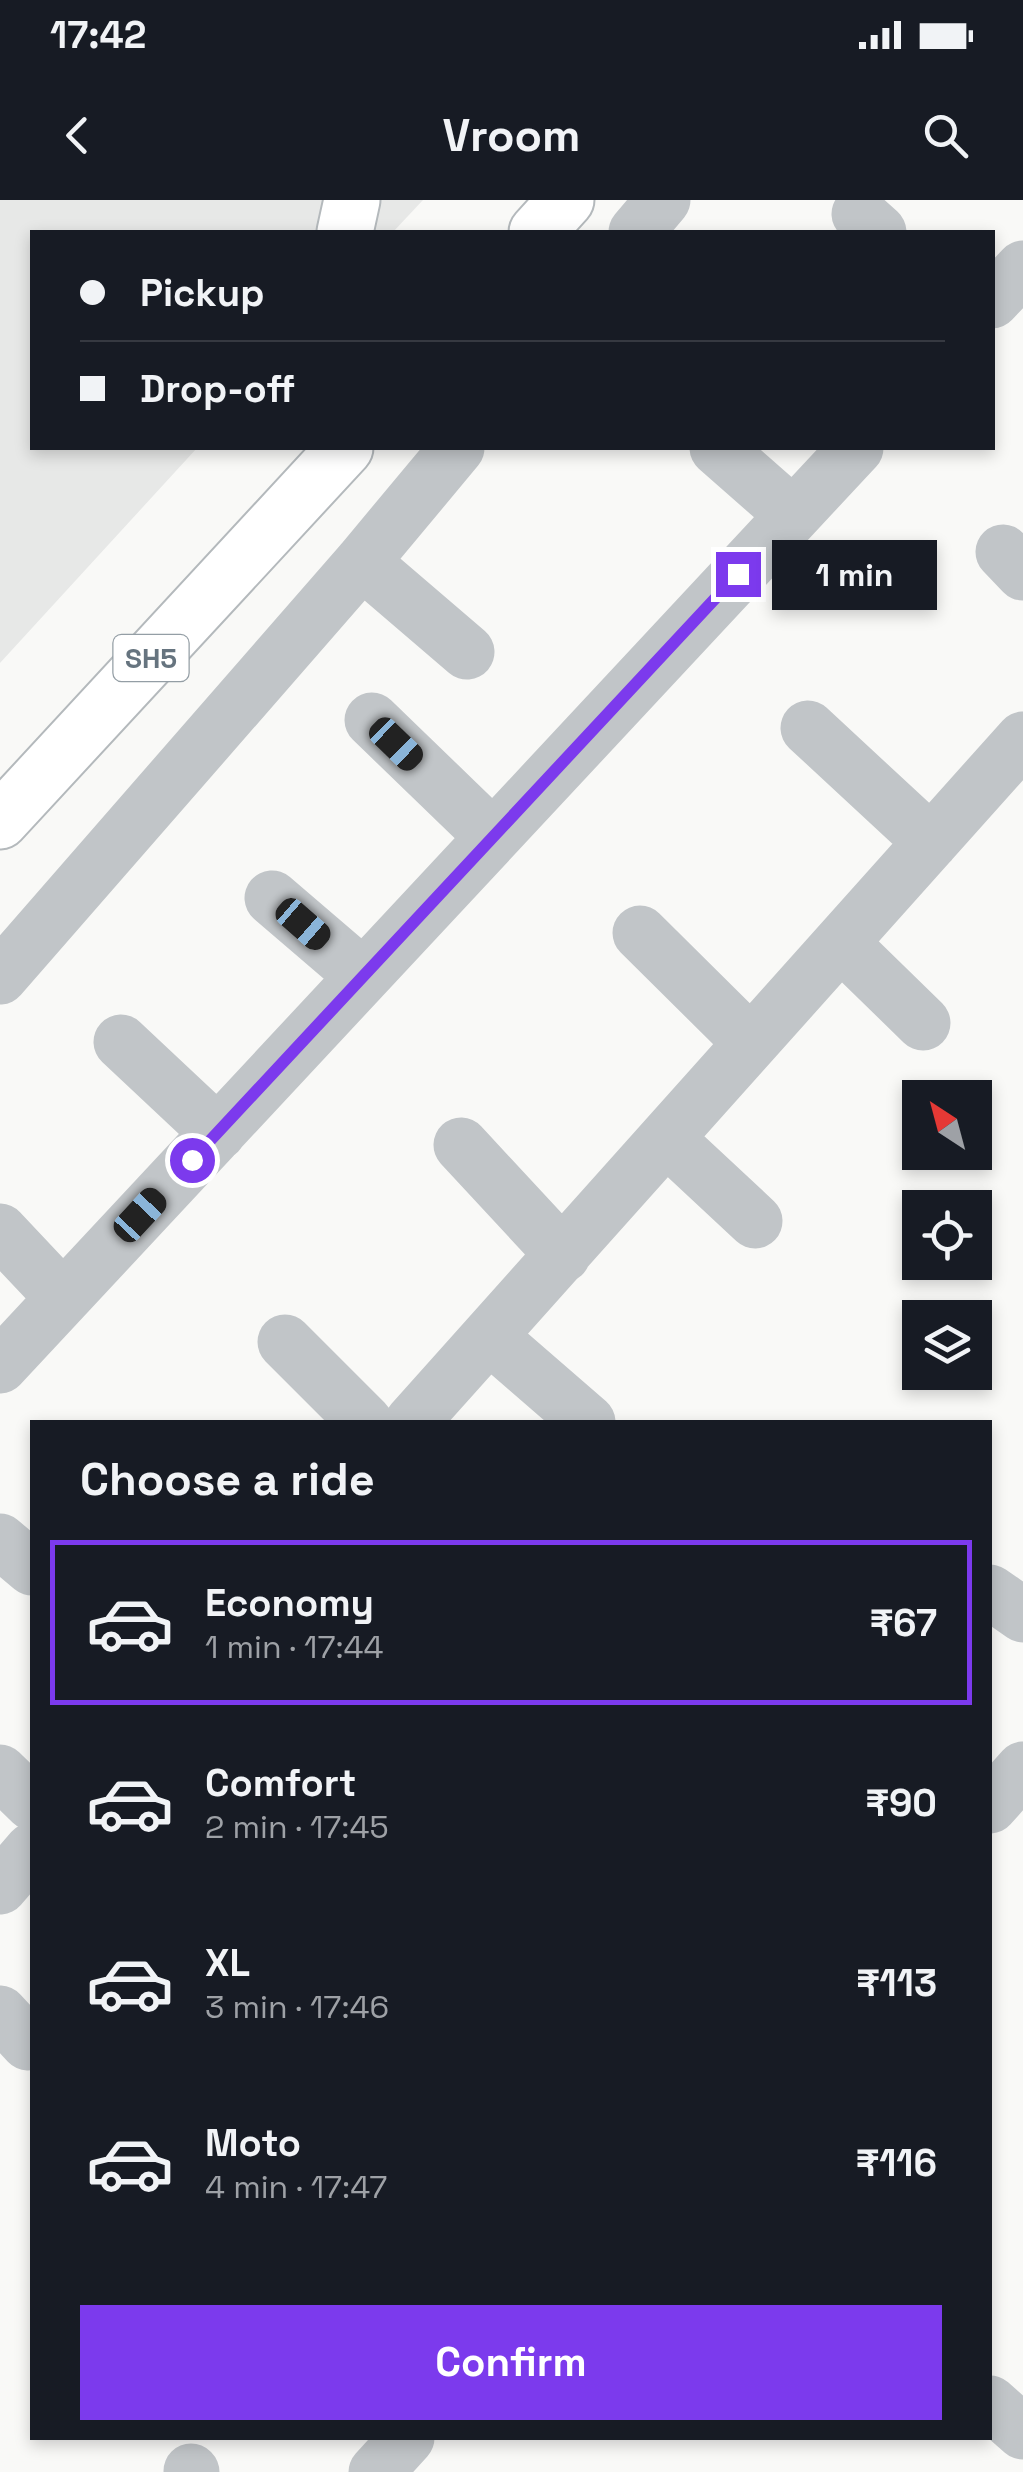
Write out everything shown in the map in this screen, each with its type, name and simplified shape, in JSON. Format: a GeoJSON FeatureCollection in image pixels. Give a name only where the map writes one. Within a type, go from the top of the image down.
{"type":"FeatureCollection","features":[{"type":"Feature","properties":{"kind":"main road"},"geometry":{"type":"LineString","coordinates":[[345,230],[352,200]]}},
{"type":"Feature","properties":{"kind":"main road"},"geometry":{"type":"LineString","coordinates":[[539,230],[566,200]]}},
{"type":"Feature","properties":{"kind":"main road"},"geometry":{"type":"LineString","coordinates":[[306,471],[342,450]]}},
{"type":"Feature","properties":{"kind":"main road","name":"SH5"},"geometry":{"type":"LineString","coordinates":[[0,821],[306,471]]}},
{"type":"Feature","properties":{"kind":"street"},"geometry":{"type":"LineString","coordinates":[[638,230],[663,200]]}},
{"type":"Feature","properties":{"kind":"street"},"geometry":{"type":"LineString","coordinates":[[995,298],[1023,268]]}},
{"type":"Feature","properties":{"kind":"street"},"geometry":{"type":"LineString","coordinates":[[0,977],[455,450]]}},
{"type":"Feature","properties":{"kind":"street"},"geometry":{"type":"LineString","coordinates":[[719,450],[793,515]]}},
{"type":"Feature","properties":{"kind":"street"},"geometry":{"type":"LineString","coordinates":[[0,1366],[854,450]]}},
{"type":"Feature","properties":{"kind":"street"},"geometry":{"type":"LineString","coordinates":[[362,562],[467,652]]}},
{"type":"Feature","properties":{"kind":"street"},"geometry":{"type":"LineString","coordinates":[[372,720],[493,837]]}},
{"type":"Feature","properties":{"kind":"street"},"geometry":{"type":"LineString","coordinates":[[808,728],[931,842]]}},
{"type":"Feature","properties":{"kind":"street"},"geometry":{"type":"LineString","coordinates":[[414,1420],[1023,739]]}},
{"type":"Feature","properties":{"kind":"street"},"geometry":{"type":"LineString","coordinates":[[272,898],[363,976]]}},
{"type":"Feature","properties":{"kind":"street"},"geometry":{"type":"LineString","coordinates":[[640,933],[752,1043]]}},
{"type":"Feature","properties":{"kind":"street"},"geometry":{"type":"LineString","coordinates":[[841,943],[922,1024]]}},
{"type":"Feature","properties":{"kind":"street"},"geometry":{"type":"LineString","coordinates":[[121,1042],[218,1133]]}},
{"type":"Feature","properties":{"kind":"street"},"geometry":{"type":"LineString","coordinates":[[666,1138],[755,1221]]}},
{"type":"Feature","properties":{"kind":"street"},"geometry":{"type":"LineString","coordinates":[[461,1145],[563,1254]]}},
{"type":"Feature","properties":{"kind":"street"},"geometry":{"type":"LineString","coordinates":[[0,1231],[63,1298]]}},
{"type":"Feature","properties":{"kind":"street"},"geometry":{"type":"LineString","coordinates":[[490,1336],[586,1420]]}},
{"type":"Feature","properties":{"kind":"street"},"geometry":{"type":"LineString","coordinates":[[285,1342],[363,1420]]}},
{"type":"Feature","properties":{"kind":"street"},"geometry":{"type":"LineString","coordinates":[[0,1541],[30,1566]]}},
{"type":"Feature","properties":{"kind":"street"},"geometry":{"type":"LineString","coordinates":[[992,1593],[1023,1615]]}},
{"type":"Feature","properties":{"kind":"street"},"geometry":{"type":"LineString","coordinates":[[992,1804],[1023,1770]]}},
{"type":"Feature","properties":{"kind":"street"},"geometry":{"type":"LineString","coordinates":[[0,1772],[30,1801]]}},
{"type":"Feature","properties":{"kind":"street"},"geometry":{"type":"LineString","coordinates":[[0,1888],[30,1852]]}},
{"type":"Feature","properties":{"kind":"street"},"geometry":{"type":"LineString","coordinates":[[992,2406],[1023,2432]]}},
{"type":"Feature","properties":{"kind":"street"},"geometry":{"type":"LineString","coordinates":[[376,2472],[405,2440]]}},
{"type":"Feature","properties":{"kind":"shaded area"},"geometry":{"type":"Polygon","coordinates":[[[0,200],[423,200],[395,230],[30,230],[30,450],[195,450],[0,663],[0,200]]]}},
{"type":"Feature","properties":{"kind":"route"},"geometry":{"type":"LineString","coordinates":[[192,1160],[738,574]]}}]}
